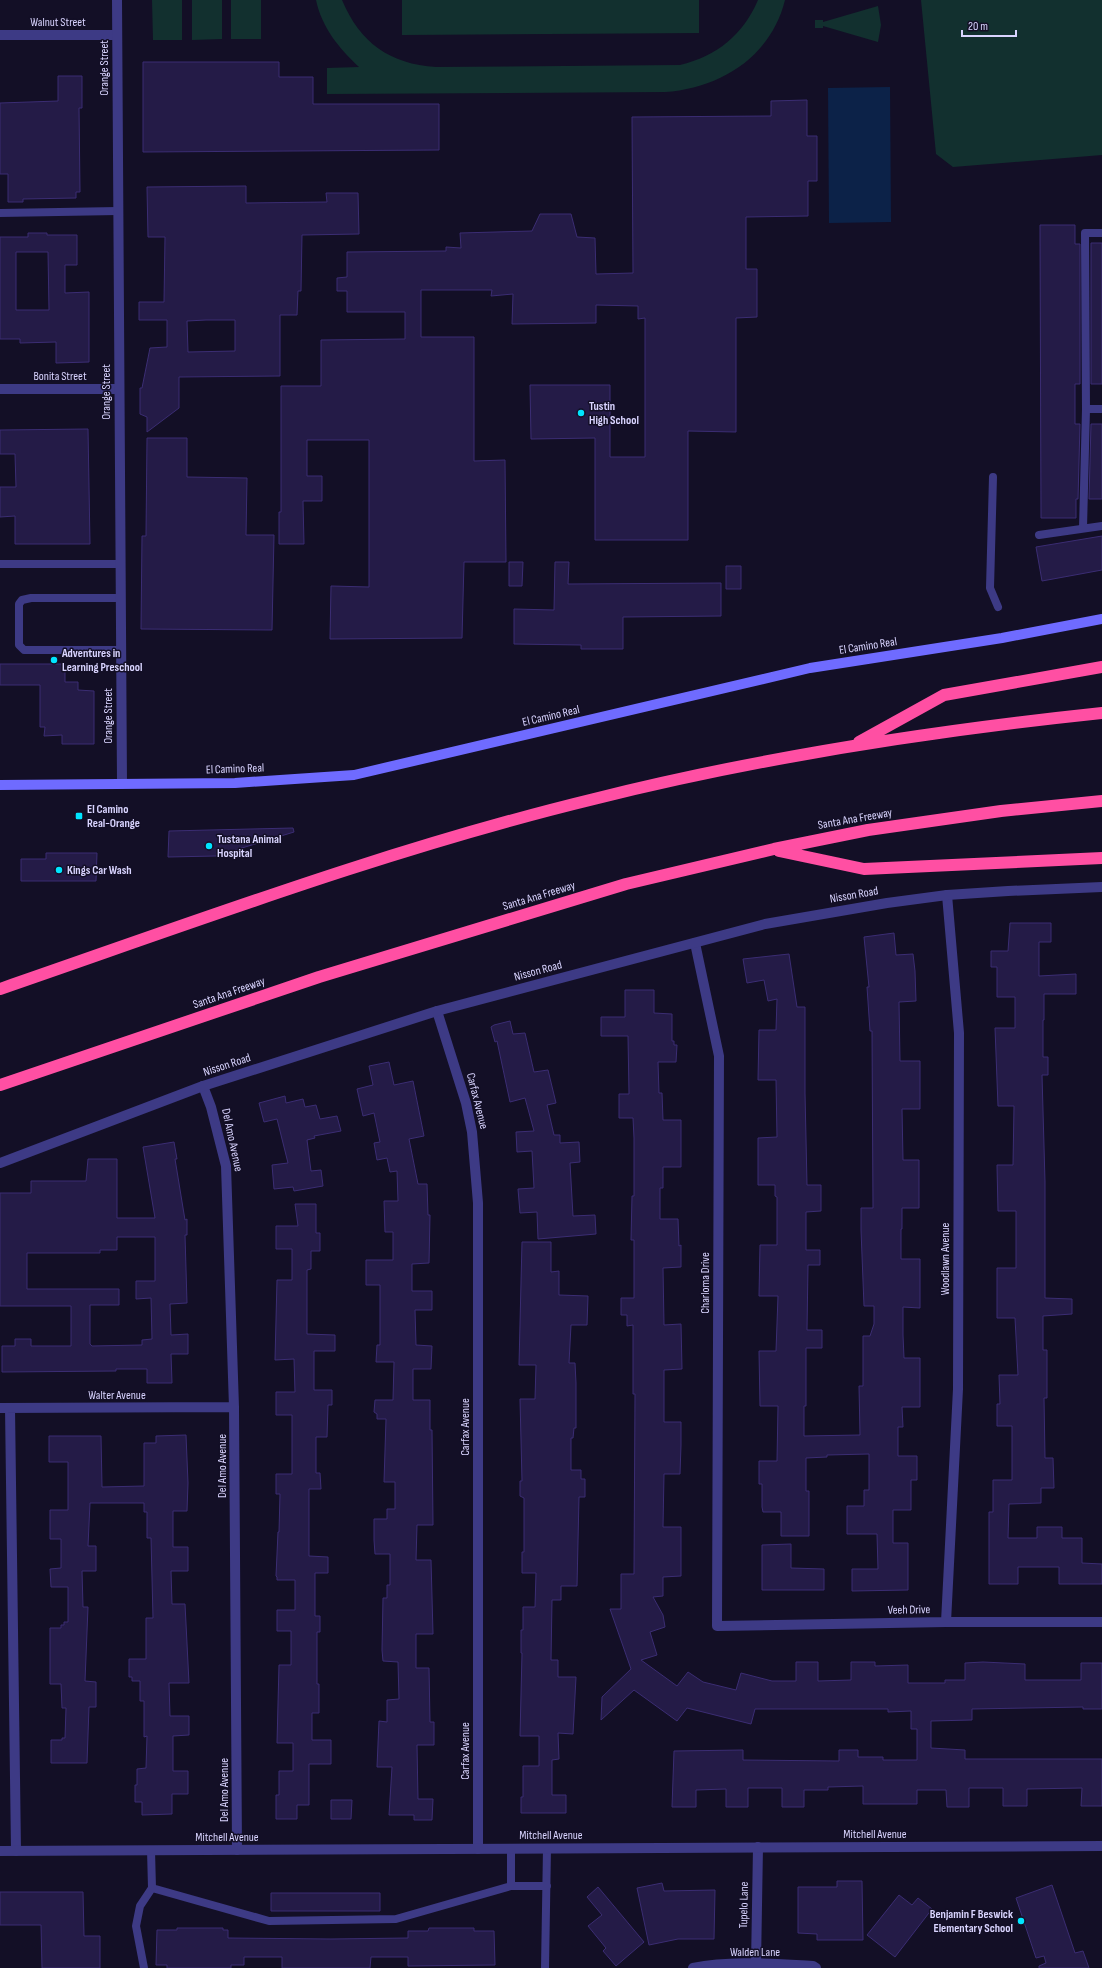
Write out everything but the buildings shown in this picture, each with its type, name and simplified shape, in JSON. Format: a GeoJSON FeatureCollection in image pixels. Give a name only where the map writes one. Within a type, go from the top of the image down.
{"type":"FeatureCollection","features":[{"type":"Feature","properties":{"kind":"highway"},"geometry":{"type":"LineString","coordinates":[[853,745],[944,695],[1102,667]]}},
{"type":"Feature","properties":{"kind":"highway"},"geometry":{"type":"LineString","coordinates":[[0,989],[358,866],[594,798],[715,772],[853,745],[1024,721],[1102,712]]}},
{"type":"Feature","properties":{"kind":"highway","name":"Santa Ana Freeway"},"geometry":{"type":"LineString","coordinates":[[0,1085],[319,977],[619,886],[868,830],[1001,811],[1102,801]]}},
{"type":"Feature","properties":{"kind":"highway"},"geometry":{"type":"LineString","coordinates":[[774,850],[864,869],[1102,858]]}},
{"type":"Feature","properties":{"kind":"main road","name":"El Camino Real"},"geometry":{"type":"LineString","coordinates":[[0,785],[235,783],[354,775],[810,668],[1002,638],[1102,619]]}},
{"type":"Feature","properties":{"kind":"street","name":"Orange Street"},"geometry":{"type":"LineString","coordinates":[[116,0],[122,784]]}},
{"type":"Feature","properties":{"kind":"street","name":"Walnut Street"},"geometry":{"type":"LineString","coordinates":[[0,35],[117,35]]}},
{"type":"Feature","properties":{"kind":"street","name":"Bonita Street"},"geometry":{"type":"LineString","coordinates":[[0,389],[119,389]]}},
{"type":"Feature","properties":{"kind":"street","name":"Nisson Road"},"geometry":{"type":"LineString","coordinates":[[0,1163],[203,1086],[437,1011],[695,942],[772,923],[887,903],[1008,891],[1102,887]]}},
{"type":"Feature","properties":{"kind":"street","name":"Woodlawn Avenue"},"geometry":{"type":"LineString","coordinates":[[946,1622],[958,1389],[959,1081],[959,1033],[947,896]]}},
{"type":"Feature","properties":{"kind":"street","name":"Charloma Drive"},"geometry":{"type":"LineString","coordinates":[[695,942],[719,1056],[717,1626]]}},
{"type":"Feature","properties":{"kind":"street","name":"Carfax Avenue"},"geometry":{"type":"LineString","coordinates":[[437,1011],[466,1103],[472,1132],[478,1203],[478,1848]]}},
{"type":"Feature","properties":{"kind":"street","name":"Del Amo Avenue"},"geometry":{"type":"LineString","coordinates":[[203,1086],[211,1107],[226,1166],[234,1408],[237,1850]]}},
{"type":"Feature","properties":{"kind":"street","name":"Walter Avenue"},"geometry":{"type":"LineString","coordinates":[[5,1408],[234,1408]]}},
{"type":"Feature","properties":{"kind":"street"},"geometry":{"type":"LineString","coordinates":[[5,1408],[16,1851]]}},
{"type":"Feature","properties":{"kind":"street","name":"Veeh Drive"},"geometry":{"type":"LineString","coordinates":[[717,1626],[946,1622],[1102,1622]]}},
{"type":"Feature","properties":{"kind":"street","name":"Mitchell Avenue"},"geometry":{"type":"LineString","coordinates":[[0,1851],[1102,1846]]}},
{"type":"Feature","properties":{"kind":"street","name":"Tupelo Lane"},"geometry":{"type":"LineString","coordinates":[[756,1964],[758,1847]]}},
{"type":"Feature","properties":{"kind":"street","name":"Walden Lane"},"geometry":{"type":"LineString","coordinates":[[693,1968],[706,1965],[756,1964],[813,1966],[816,1968]]}},
{"type":"Feature","properties":{"kind":"lane"},"geometry":{"type":"LineString","coordinates":[[0,213],[118,211]]}},
{"type":"Feature","properties":{"kind":"lane"},"geometry":{"type":"LineString","coordinates":[[1083,528],[1086,409],[1085,233],[1102,233]]}},
{"type":"Feature","properties":{"kind":"lane"},"geometry":{"type":"LineString","coordinates":[[1086,409],[1102,409]]}},
{"type":"Feature","properties":{"kind":"lane"},"geometry":{"type":"LineString","coordinates":[[993,477],[990,588],[998,607]]}},
{"type":"Feature","properties":{"kind":"lane"},"geometry":{"type":"LineString","coordinates":[[1040,535],[1102,526]]}},
{"type":"Feature","properties":{"kind":"lane"},"geometry":{"type":"LineString","coordinates":[[0,564],[120,564]]}},
{"type":"Feature","properties":{"kind":"lane"},"geometry":{"type":"LineString","coordinates":[[121,598],[30,598],[22,600],[19,604],[19,645],[24,650],[121,650]]}},
{"type":"Feature","properties":{"kind":"lane"},"geometry":{"type":"LineString","coordinates":[[511,1848],[511,1886]]}},
{"type":"Feature","properties":{"kind":"lane"},"geometry":{"type":"LineString","coordinates":[[545,1968],[547,1848]]}},
{"type":"Feature","properties":{"kind":"lane"},"geometry":{"type":"LineString","coordinates":[[144,1968],[136,1926],[140,1906],[152,1888],[151,1850]]}},
{"type":"Feature","properties":{"kind":"lane"},"geometry":{"type":"LineString","coordinates":[[152,1888],[269,1921],[396,1919],[511,1886],[547,1886]]}},
{"type":"Feature","properties":{"kind":"green space"},"geometry":{"type":"Polygon","coordinates":[[[152,0],[182,0],[182,40],[153,40],[152,0]]]}},
{"type":"Feature","properties":{"kind":"green space"},"geometry":{"type":"Polygon","coordinates":[[[192,0],[222,0],[222,39],[192,40],[192,0]]]}},
{"type":"Feature","properties":{"kind":"green space"},"geometry":{"type":"Polygon","coordinates":[[[231,0],[261,0],[261,39],[231,39],[231,0]]]}},
{"type":"Feature","properties":{"kind":"green space"},"geometry":{"type":"Polygon","coordinates":[[[316,0],[342,0],[349,15],[358,28],[378,48],[391,56],[404,61],[436,67],[680,65],[706,56],[727,42],[745,24],[758,0],[785,0],[778,20],[768,38],[755,53],[740,66],[723,76],[705,84],[685,89],[665,92],[327,94],[327,68],[359,67],[332,37],[322,20],[316,0]]]}},
{"type":"Feature","properties":{"kind":"green space"},"geometry":{"type":"Polygon","coordinates":[[[402,0],[699,0],[699,33],[402,35],[402,0]]]}},
{"type":"Feature","properties":{"kind":"green space"},"geometry":{"type":"Polygon","coordinates":[[[921,0],[1102,0],[1102,155],[953,167],[936,154],[921,0]]]}},
{"type":"Feature","properties":{"kind":"green space"},"geometry":{"type":"Polygon","coordinates":[[[878,6],[881,25],[878,42],[823,26],[823,28],[815,28],[815,20],[823,20],[823,22],[878,6]]]}},
{"type":"Feature","properties":{"kind":"water"},"geometry":{"type":"Polygon","coordinates":[[[890,87],[891,222],[829,223],[828,88],[890,87]]]}},
{"type":"Feature","properties":{"kind":"place","name":"Tustin High School"},"geometry":{"type":"Point","coordinates":[581,413]}},
{"type":"Feature","properties":{"kind":"place","name":"Adventures in Learning Preschool"},"geometry":{"type":"Point","coordinates":[54,660]}},
{"type":"Feature","properties":{"kind":"place","name":"El Camino Real-Orange"},"geometry":{"type":"Point","coordinates":[79,816]}},
{"type":"Feature","properties":{"kind":"place","name":"Tustana Animal Hospital"},"geometry":{"type":"Point","coordinates":[209,846]}},
{"type":"Feature","properties":{"kind":"place","name":"Kings Car Wash"},"geometry":{"type":"Point","coordinates":[59,870]}},
{"type":"Feature","properties":{"kind":"place","name":"Benjamin F Beswick Elementary School"},"geometry":{"type":"Point","coordinates":[1021,1921]}}]}
